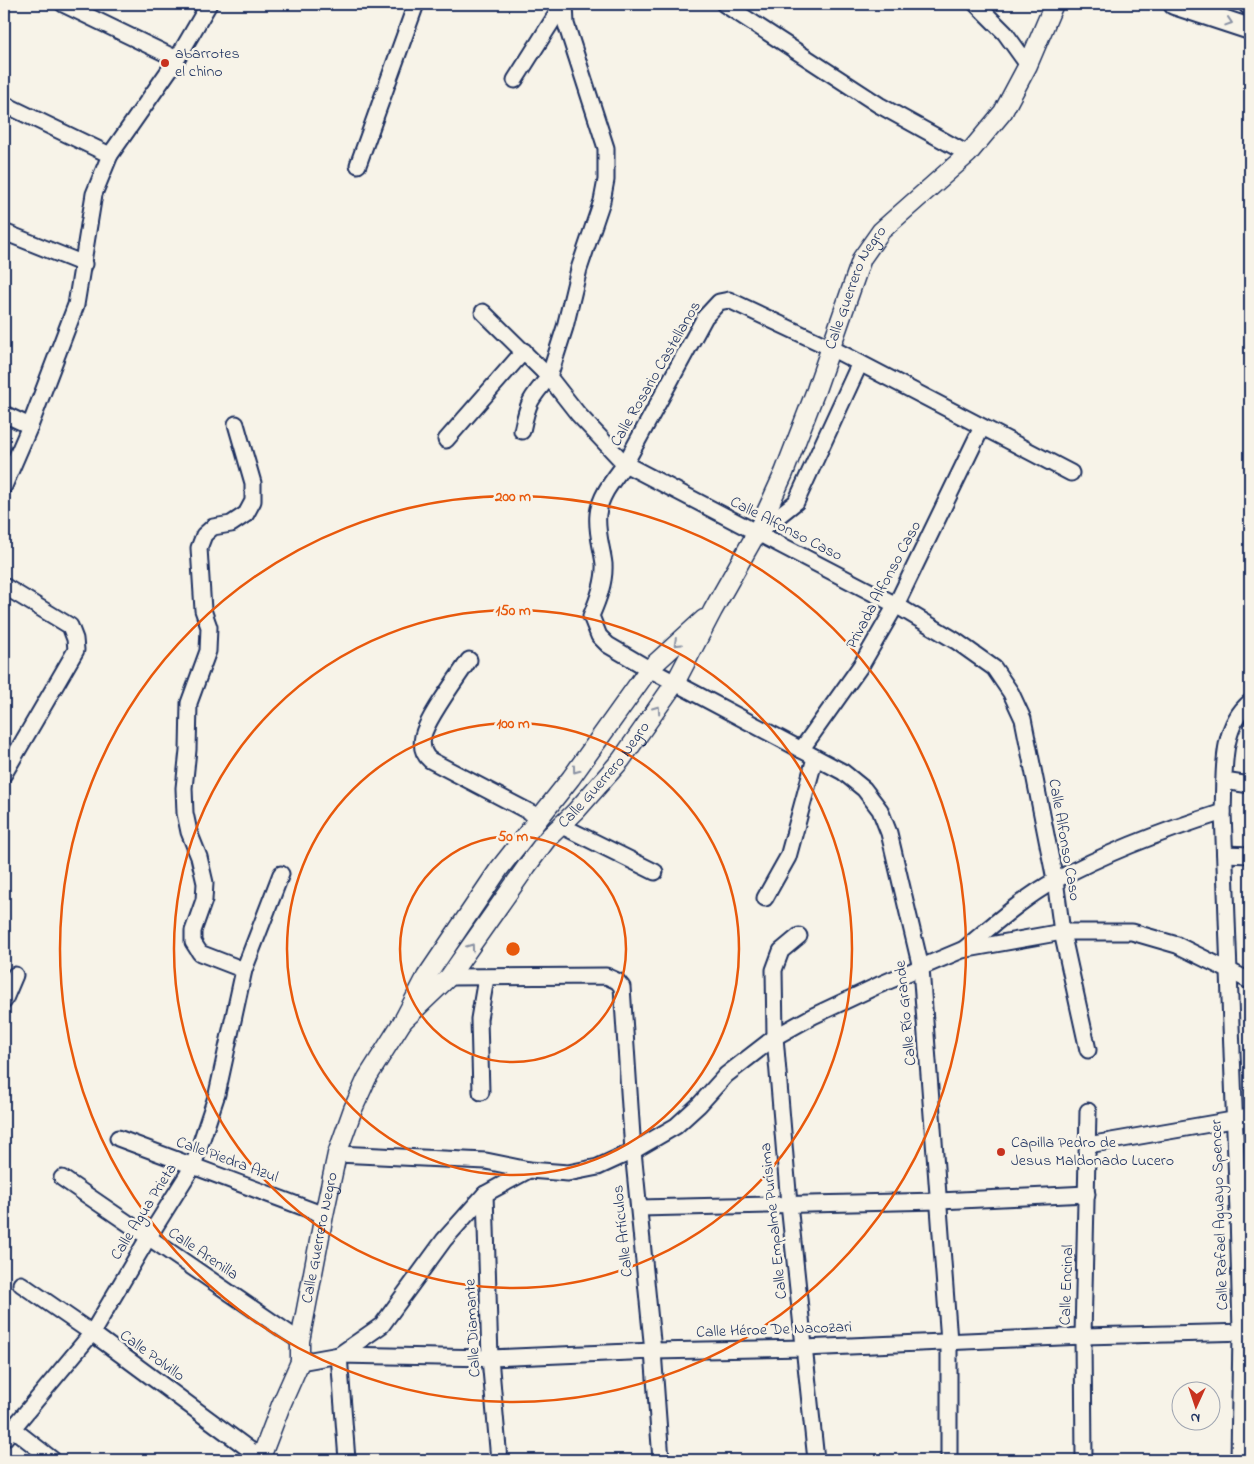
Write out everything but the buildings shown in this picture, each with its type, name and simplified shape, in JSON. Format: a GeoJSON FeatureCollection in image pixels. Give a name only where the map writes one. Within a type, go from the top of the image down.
{"type":"FeatureCollection","features":[{"type":"Feature","properties":{"kind":"main road"},"geometry":{"type":"LineString","coordinates":[[1174,4],[1250,29]]}},
{"type":"Feature","properties":{"kind":"street"},"geometry":{"type":"LineString","coordinates":[[63,4],[177,59]]}},
{"type":"Feature","properties":{"kind":"street"},"geometry":{"type":"LineString","coordinates":[[4,486],[30,426],[76,306],[94,194],[110,155],[177,59],[209,4]]}},
{"type":"Feature","properties":{"kind":"street"},"geometry":{"type":"LineString","coordinates":[[358,165],[416,4]]}},
{"type":"Feature","properties":{"kind":"street"},"geometry":{"type":"LineString","coordinates":[[515,80],[564,4]]}},
{"type":"Feature","properties":{"kind":"street"},"geometry":{"type":"LineString","coordinates":[[522,431],[527,405],[549,377],[566,327],[588,239],[602,201],[606,180],[606,148],[566,24],[564,4]]}},
{"type":"Feature","properties":{"kind":"street"},"geometry":{"type":"LineString","coordinates":[[724,4],[879,105],[968,154]]}},
{"type":"Feature","properties":{"kind":"street"},"geometry":{"type":"LineString","coordinates":[[976,4],[1005,34],[1028,65]]}},
{"type":"Feature","properties":{"kind":"street","name":"Calle Guerrero Negro"},"geometry":{"type":"LineString","coordinates":[[403,1021],[448,977],[547,840],[562,826],[621,760],[676,683],[713,610],[756,534],[784,474],[862,258],[881,231],[968,154],[1003,112],[1028,65],[1054,4]]}},
{"type":"Feature","properties":{"kind":"street"},"geometry":{"type":"LineString","coordinates":[[4,104],[110,155]]}},
{"type":"Feature","properties":{"kind":"street"},"geometry":{"type":"LineString","coordinates":[[4,232],[84,264]]}},
{"type":"Feature","properties":{"kind":"street","name":"Calle Rosario Castellanos"},"geometry":{"type":"LineString","coordinates":[[676,683],[608,645],[599,636],[591,616],[600,594],[604,565],[598,527],[598,513],[601,502],[625,464],[705,317],[719,302],[730,300],[831,348],[1072,473]]}},
{"type":"Feature","properties":{"kind":"street","name":"Calle Alfonso Caso"},"geometry":{"type":"LineString","coordinates":[[483,312],[549,377],[578,414],[625,464],[896,606],[956,640],[994,668],[1011,693],[1023,719],[1055,880],[1062,932],[1088,1050]]}},
{"type":"Feature","properties":{"kind":"street"},"geometry":{"type":"LineString","coordinates":[[446,440],[524,351]]}},
{"type":"Feature","properties":{"kind":"street"},"geometry":{"type":"LineString","coordinates":[[756,534],[796,502],[860,363]]}},
{"type":"Feature","properties":{"kind":"street"},"geometry":{"type":"LineString","coordinates":[[4,414],[30,426]]}},
{"type":"Feature","properties":{"kind":"street"},"geometry":{"type":"LineString","coordinates":[[236,424],[254,483],[253,501],[246,514],[231,524],[212,527],[204,535],[199,548],[203,610],[209,628],[208,651],[189,703],[188,750],[184,788],[189,832],[199,857],[205,883],[204,900],[193,931],[193,942],[200,953],[244,970]]}},
{"type":"Feature","properties":{"kind":"street","name":"Privada Alfonso Caso"},"geometry":{"type":"LineString","coordinates":[[800,750],[862,664],[896,606],[982,427]]}},
{"type":"Feature","properties":{"kind":"street"},"geometry":{"type":"LineString","coordinates":[[4,586],[70,626],[75,638],[76,650],[4,774]]}},
{"type":"Feature","properties":{"kind":"street","name":"Calle Guerrero Negro"},"geometry":{"type":"LineString","coordinates":[[261,1459],[280,1405],[300,1362],[300,1341],[324,1215],[338,1154],[353,1109],[367,1078],[403,1021],[426,977],[462,921],[499,869],[571,778],[649,669],[713,610]]}},
{"type":"Feature","properties":{"kind":"street"},"geometry":{"type":"LineString","coordinates":[[469,660],[433,715],[423,734],[424,755],[430,760],[539,817]]}},
{"type":"Feature","properties":{"kind":"street","name":"Calle Río Grande"},"geometry":{"type":"LineString","coordinates":[[676,683],[843,772],[864,789],[880,810],[892,841],[921,968],[949,1341],[949,1460]]}},
{"type":"Feature","properties":{"kind":"street","name":"Calle Rafael Aguayo Spencer"},"geometry":{"type":"LineString","coordinates":[[1240,1460],[1245,1332],[1228,969],[1223,812],[1226,747],[1231,728],[1237,716],[1250,702]]}},
{"type":"Feature","properties":{"kind":"street"},"geometry":{"type":"LineString","coordinates":[[765,898],[788,857],[815,758]]}},
{"type":"Feature","properties":{"kind":"street"},"geometry":{"type":"LineString","coordinates":[[1224,782],[1250,785]]}},
{"type":"Feature","properties":{"kind":"street"},"geometry":{"type":"LineString","coordinates":[[962,950],[1008,913],[1055,880],[1138,842],[1183,824],[1223,812]]}},
{"type":"Feature","properties":{"kind":"street"},"geometry":{"type":"LineString","coordinates":[[562,826],[655,872]]}},
{"type":"Feature","properties":{"kind":"street"},"geometry":{"type":"LineString","coordinates":[[1225,854],[1250,855]]}},
{"type":"Feature","properties":{"kind":"street","name":"Calle Agua Prieta"},"geometry":{"type":"LineString","coordinates":[[7,1430],[92,1333],[193,1166],[217,1094],[244,970],[281,874]]}},
{"type":"Feature","properties":{"kind":"street"},"geometry":{"type":"LineString","coordinates":[[338,1154],[486,1161],[529,1170],[568,1173],[598,1167],[633,1151],[676,1126],[700,1105],[726,1075],[775,1037],[813,1016],[879,985],[962,950],[1062,932],[1132,932],[1178,945],[1250,981]]}},
{"type":"Feature","properties":{"kind":"street","name":"Calle Empalme Purísima"},"geometry":{"type":"LineString","coordinates":[[798,936],[781,951],[774,970],[775,1037],[789,1204],[816,1460]]}},
{"type":"Feature","properties":{"kind":"street"},"geometry":{"type":"LineString","coordinates":[[4,1000],[15,975]]}},
{"type":"Feature","properties":{"kind":"street","name":"Calle Artículos"},"geometry":{"type":"LineString","coordinates":[[486,978],[606,976],[617,981],[622,987],[633,1151],[653,1351],[661,1460]]}},
{"type":"Feature","properties":{"kind":"street"},"geometry":{"type":"LineString","coordinates":[[448,977],[486,978],[478,1019],[481,1092]]}},
{"type":"Feature","properties":{"kind":"street","name":"Calle Encinal"},"geometry":{"type":"LineString","coordinates":[[1084,1460],[1083,1336],[1088,1111]]}},
{"type":"Feature","properties":{"kind":"street"},"geometry":{"type":"LineString","coordinates":[[1088,1145],[1235,1118],[1250,1117]]}},
{"type":"Feature","properties":{"kind":"street","name":"Calle Piedra Azul"},"geometry":{"type":"LineString","coordinates":[[118,1138],[324,1215]]}},
{"type":"Feature","properties":{"kind":"street"},"geometry":{"type":"LineString","coordinates":[[347,1460],[339,1355],[382,1325],[444,1240],[485,1194],[529,1170]]}},
{"type":"Feature","properties":{"kind":"street","name":"Calle Arenilla"},"geometry":{"type":"LineString","coordinates":[[62,1178],[300,1341]]}},
{"type":"Feature","properties":{"kind":"street","name":"Calle Diamante"},"geometry":{"type":"LineString","coordinates":[[485,1194],[490,1358],[499,1460]]}},
{"type":"Feature","properties":{"kind":"street"},"geometry":{"type":"LineString","coordinates":[[639,1208],[939,1201],[1087,1194]]}},
{"type":"Feature","properties":{"kind":"street","name":"Calle Polvillo"},"geometry":{"type":"LineString","coordinates":[[21,1284],[92,1333],[261,1459]]}},
{"type":"Feature","properties":{"kind":"street","name":"Calle Héroe De Nacozari"},"geometry":{"type":"LineString","coordinates":[[300,1362],[339,1355],[490,1358],[653,1351],[804,1348],[1083,1336],[1245,1332]]}},
{"type":"Feature","properties":{"kind":"street"},"geometry":{"type":"LineString","coordinates":[[7,1430],[53,1460]]}},
{"type":"Feature","properties":{"kind":"place","name":"abarrotes el chino"},"geometry":{"type":"Point","coordinates":[165,63]}},
{"type":"Feature","properties":{"kind":"place","name":"Capilla Pedro de Jesus Maldonado Lucero"},"geometry":{"type":"Point","coordinates":[1001,1152]}}]}
